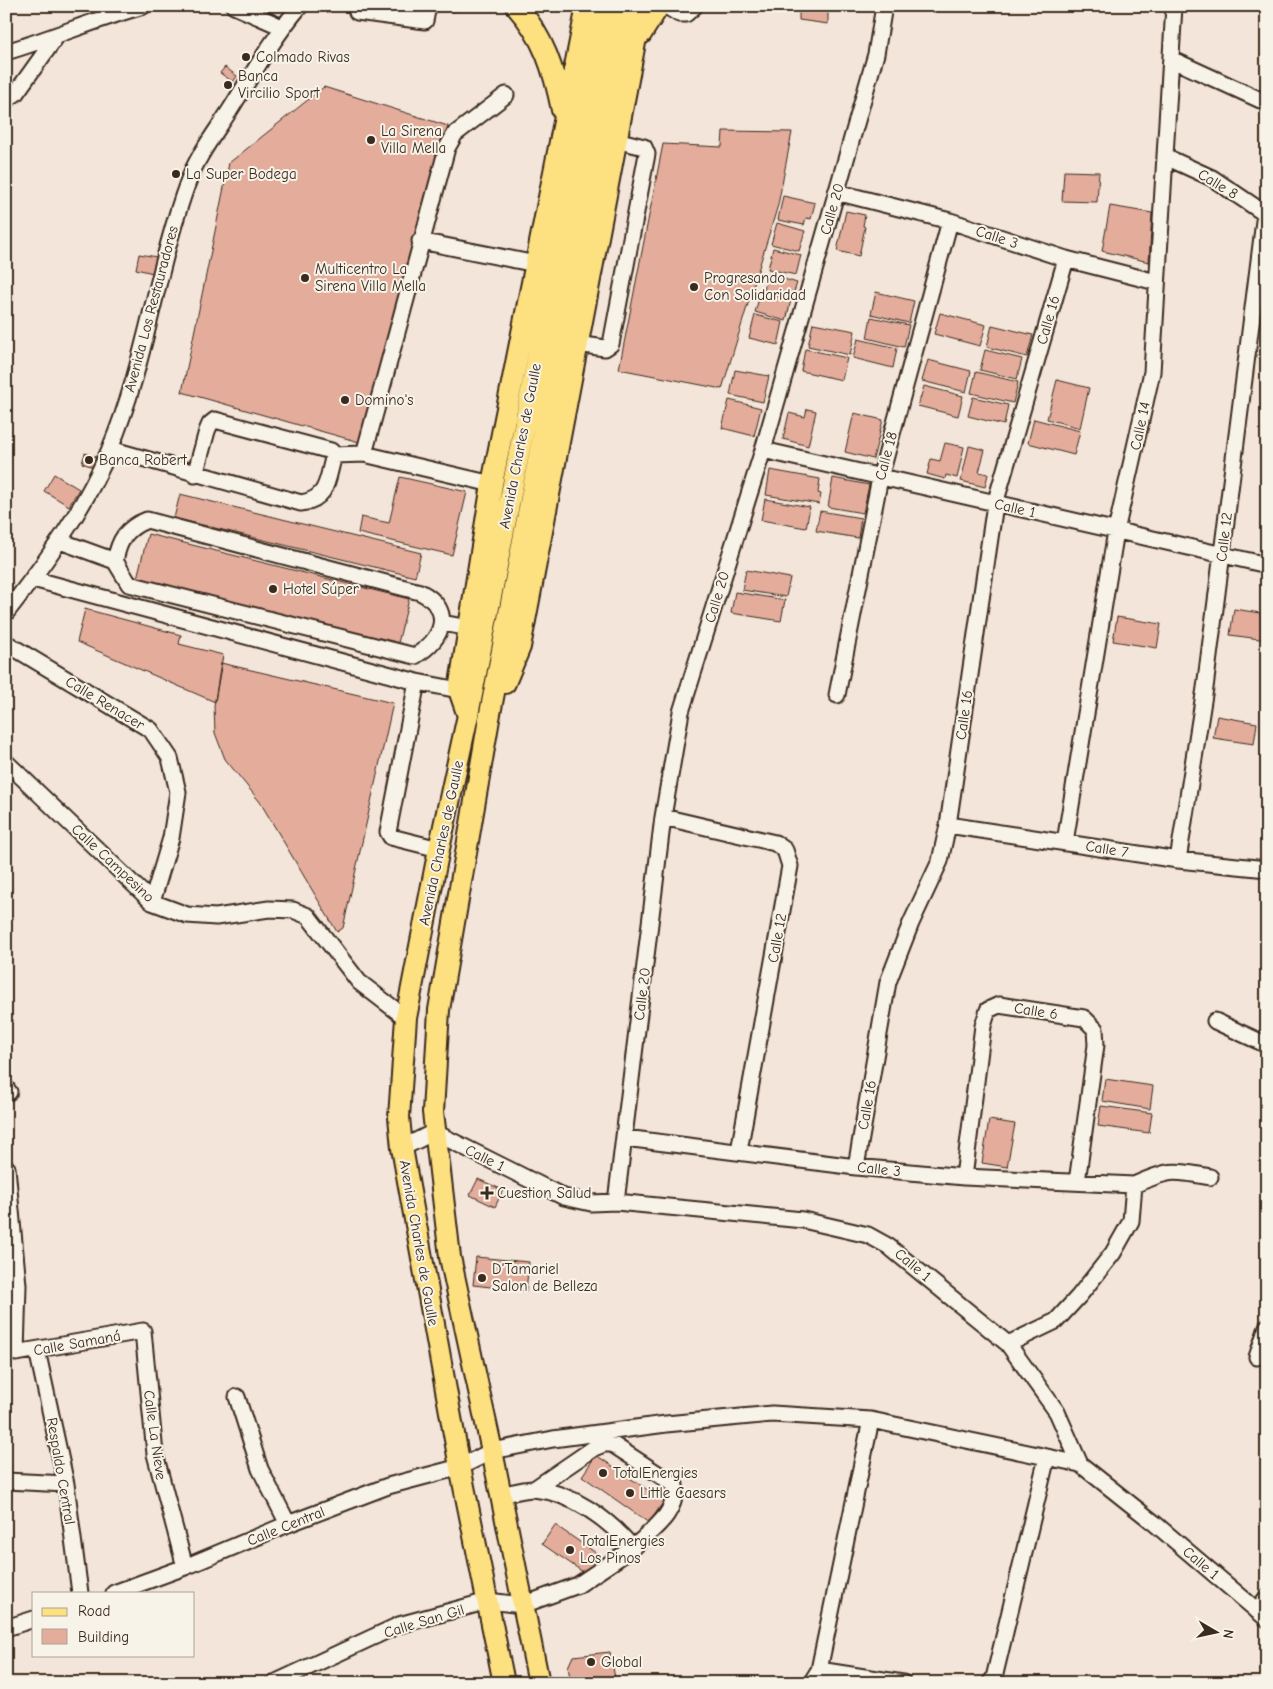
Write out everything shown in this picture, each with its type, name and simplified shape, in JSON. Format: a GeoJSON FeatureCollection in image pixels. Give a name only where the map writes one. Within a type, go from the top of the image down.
{"type":"FeatureCollection","features":[{"type":"Feature","properties":{"kind":"main road"},"geometry":{"type":"LineString","coordinates":[[516,6],[530,22],[554,70],[564,118]]}},
{"type":"Feature","properties":{"kind":"main road"},"geometry":{"type":"LineString","coordinates":[[468,715],[459,690],[492,484],[587,6]]}},
{"type":"Feature","properties":{"kind":"main road"},"geometry":{"type":"LineString","coordinates":[[489,719],[520,647],[633,47],[658,6]]}},
{"type":"Feature","properties":{"kind":"main road"},"geometry":{"type":"LineString","coordinates":[[624,7],[633,47]]}},
{"type":"Feature","properties":{"kind":"main road","name":"Avenida Charles de Gaulle"},"geometry":{"type":"LineString","coordinates":[[504,1683],[460,1467],[402,1148],[400,1117],[406,1018],[439,849],[624,7]]}},
{"type":"Feature","properties":{"kind":"main road","name":"Avenida Charles de Gaulle"},"geometry":{"type":"LineString","coordinates":[[539,1683],[450,1257],[433,1112],[439,1010],[489,719],[624,7]]}},
{"type":"Feature","properties":{"kind":"street"},"geometry":{"type":"LineString","coordinates":[[6,52],[56,37],[99,18],[143,6]]}},
{"type":"Feature","properties":{"kind":"street"},"geometry":{"type":"LineString","coordinates":[[234,6],[282,27]]}},
{"type":"Feature","properties":{"kind":"street","name":"Avenida Los Restauradores"},"geometry":{"type":"LineString","coordinates":[[6,614],[60,540],[88,496],[110,449],[136,373],[176,219],[189,179],[210,141],[282,27],[300,6]]}},
{"type":"Feature","properties":{"kind":"street"},"geometry":{"type":"LineString","coordinates":[[359,6],[357,12],[425,21],[428,6]]}},
{"type":"Feature","properties":{"kind":"street"},"geometry":{"type":"LineString","coordinates":[[666,6],[679,14],[686,14],[695,6]]}},
{"type":"Feature","properties":{"kind":"street","name":"Calle 20"},"geometry":{"type":"LineString","coordinates":[[616,1202],[663,817],[681,712],[762,450],[876,54],[884,6]]}},
{"type":"Feature","properties":{"kind":"street","name":"Calle 14"},"geometry":{"type":"LineString","coordinates":[[1065,842],[1116,531],[1152,372],[1174,6]]}},
{"type":"Feature","properties":{"kind":"street"},"geometry":{"type":"LineString","coordinates":[[6,100],[16,93],[56,37]]}},
{"type":"Feature","properties":{"kind":"street"},"geometry":{"type":"LineString","coordinates":[[1171,59],[1267,103]]}},
{"type":"Feature","properties":{"kind":"street"},"geometry":{"type":"LineString","coordinates":[[364,454],[420,241],[447,148],[455,134],[506,95]]}},
{"type":"Feature","properties":{"kind":"street"},"geometry":{"type":"LineString","coordinates":[[577,344],[605,348],[611,344],[647,154],[644,147],[616,140]]}},
{"type":"Feature","properties":{"kind":"street","name":"Calle 8"},"geometry":{"type":"LineString","coordinates":[[1166,157],[1212,178],[1266,214]]}},
{"type":"Feature","properties":{"kind":"street","name":"Calle 3"},"geometry":{"type":"LineString","coordinates":[[836,192],[950,221],[1066,259],[1156,282]]}},
{"type":"Feature","properties":{"kind":"street","name":"Calle 12"},"geometry":{"type":"LineString","coordinates":[[1178,860],[1205,688],[1266,214]]}},
{"type":"Feature","properties":{"kind":"street","name":"Calle 18"},"geometry":{"type":"LineString","coordinates":[[837,695],[880,478],[950,221]]}},
{"type":"Feature","properties":{"kind":"street"},"geometry":{"type":"LineString","coordinates":[[420,241],[536,264]]}},
{"type":"Feature","properties":{"kind":"street","name":"Calle 16"},"geometry":{"type":"LineString","coordinates":[[856,1167],[888,982],[911,923],[940,861],[948,825],[995,504],[1066,259]]}},
{"type":"Feature","properties":{"kind":"street"},"geometry":{"type":"LineString","coordinates":[[195,475],[207,431],[210,424],[216,420],[331,451],[334,455],[364,454],[492,484]]}},
{"type":"Feature","properties":{"kind":"street"},"geometry":{"type":"LineString","coordinates":[[110,449],[195,475],[301,503],[315,501],[323,494],[334,455]]}},
{"type":"Feature","properties":{"kind":"street","name":"Calle 1"},"geometry":{"type":"LineString","coordinates":[[762,450],[1267,565]]}},
{"type":"Feature","properties":{"kind":"street"},"geometry":{"type":"LineString","coordinates":[[60,540],[115,561],[129,584],[415,656],[428,648],[442,623],[440,609],[430,597],[420,592],[147,520],[134,525],[124,534],[118,546],[115,561]]}},
{"type":"Feature","properties":{"kind":"street"},"geometry":{"type":"LineString","coordinates":[[32,579],[417,682],[459,690]]}},
{"type":"Feature","properties":{"kind":"street"},"geometry":{"type":"LineString","coordinates":[[442,623],[469,628]]}},
{"type":"Feature","properties":{"kind":"street","name":"Calle Renacer"},"geometry":{"type":"LineString","coordinates":[[6,643],[152,730],[170,758],[178,792],[171,838],[152,902]]}},
{"type":"Feature","properties":{"kind":"street"},"geometry":{"type":"LineString","coordinates":[[417,682],[388,832],[391,837],[439,849]]}},
{"type":"Feature","properties":{"kind":"street","name":"Calle Campesino"},"geometry":{"type":"LineString","coordinates":[[6,762],[152,902],[187,915],[216,918],[270,909],[294,910],[308,916],[359,982],[406,1018]]}},
{"type":"Feature","properties":{"kind":"street","name":"Calle 12"},"geometry":{"type":"LineString","coordinates":[[663,817],[775,843],[785,850],[790,866],[738,1151]]}},
{"type":"Feature","properties":{"kind":"street","name":"Calle 7"},"geometry":{"type":"LineString","coordinates":[[948,825],[1178,860],[1267,869]]}},
{"type":"Feature","properties":{"kind":"street","name":"Calle 6"},"geometry":{"type":"LineString","coordinates":[[964,1178],[984,1026],[988,1010],[999,1005],[1084,1018],[1095,1029],[1096,1045],[1077,1182]]}},
{"type":"Feature","properties":{"kind":"street"},"geometry":{"type":"LineString","coordinates":[[1216,1021],[1267,1045]]}},
{"type":"Feature","properties":{"kind":"street"},"geometry":{"type":"LineString","coordinates":[[402,1148],[434,1132]]}},
{"type":"Feature","properties":{"kind":"street","name":"Calle 1"},"geometry":{"type":"LineString","coordinates":[[434,1132],[564,1197],[591,1203],[616,1202],[803,1220],[868,1236],[888,1246],[1008,1344],[1057,1412],[1080,1464],[1262,1615]]}},
{"type":"Feature","properties":{"kind":"street","name":"Calle 3"},"geometry":{"type":"LineString","coordinates":[[625,1138],[856,1167],[964,1178],[1134,1185]]}},
{"type":"Feature","properties":{"kind":"street","name":"Calle Samaná"},"geometry":{"type":"LineString","coordinates":[[7,1168],[16,1354],[143,1331]]}},
{"type":"Feature","properties":{"kind":"street"},"geometry":{"type":"LineString","coordinates":[[1008,1344],[1056,1321],[1080,1296],[1113,1252],[1131,1222],[1134,1185],[1160,1173],[1175,1170],[1210,1177]]}},
{"type":"Feature","properties":{"kind":"street"},"geometry":{"type":"LineString","coordinates":[[1257,1358],[1267,1327]]}},
{"type":"Feature","properties":{"kind":"street","name":"Calle La Nieve"},"geometry":{"type":"LineString","coordinates":[[143,1331],[155,1454],[185,1567]]}},
{"type":"Feature","properties":{"kind":"street","name":"Respaldo Central"},"geometry":{"type":"LineString","coordinates":[[37,1350],[66,1484],[80,1592]]}},
{"type":"Feature","properties":{"kind":"street"},"geometry":{"type":"LineString","coordinates":[[236,1397],[260,1470],[288,1524]]}},
{"type":"Feature","properties":{"kind":"street","name":"Calle Central"},"geometry":{"type":"LineString","coordinates":[[117,1592],[185,1567],[288,1524],[388,1486],[460,1467],[492,1451],[553,1439],[656,1425],[772,1414],[871,1420],[1080,1464]]}},
{"type":"Feature","properties":{"kind":"street"},"geometry":{"type":"LineString","coordinates":[[871,1420],[815,1676],[904,1683]]}},
{"type":"Feature","properties":{"kind":"street"},"geometry":{"type":"LineString","coordinates":[[500,1495],[534,1489],[594,1448],[604,1444],[612,1444],[674,1485],[675,1495],[671,1510],[633,1548],[578,1585],[523,1605]]}},
{"type":"Feature","properties":{"kind":"street"},"geometry":{"type":"LineString","coordinates":[[990,1683],[994,1678],[1047,1457]]}},
{"type":"Feature","properties":{"kind":"street"},"geometry":{"type":"LineString","coordinates":[[6,1481],[66,1484]]}},
{"type":"Feature","properties":{"kind":"street"},"geometry":{"type":"LineString","coordinates":[[534,1489],[573,1500],[617,1530],[633,1548]]}},
{"type":"Feature","properties":{"kind":"street"},"geometry":{"type":"LineString","coordinates":[[1262,1615],[1267,1597]]}},
{"type":"Feature","properties":{"kind":"street","name":"Calle San Gil"},"geometry":{"type":"LineString","coordinates":[[274,1683],[399,1625],[488,1601],[523,1605]]}},
{"type":"Feature","properties":{"kind":"street"},"geometry":{"type":"LineString","coordinates":[[6,1628],[32,1620]]}},
{"type":"Feature","properties":{"kind":"building"},"geometry":{"type":"Polygon","coordinates":[[[365,6],[414,6],[412,17],[365,6]]]}},
{"type":"Feature","properties":{"kind":"building"},"geometry":{"type":"Polygon","coordinates":[[[452,6],[474,6],[452,12],[452,6]]]}},
{"type":"Feature","properties":{"kind":"building"},"geometry":{"type":"Polygon","coordinates":[[[799,6],[828,6],[828,24],[799,20],[799,6]]]}},
{"type":"Feature","properties":{"kind":"building"},"geometry":{"type":"Polygon","coordinates":[[[225,67],[237,76],[233,82],[220,73],[225,67]]]}},
{"type":"Feature","properties":{"kind":"building","name":"Multicentro La Sirena Villa Mella"},"geometry":{"type":"Polygon","coordinates":[[[324,87],[448,126],[359,442],[182,392],[229,163],[324,87]]]}},
{"type":"Feature","properties":{"kind":"building","name":"Progresando Con Solidaridad"},"geometry":{"type":"Polygon","coordinates":[[[723,131],[792,132],[778,205],[722,389],[619,369],[663,144],[722,147],[723,131]]]}},
{"type":"Feature","properties":{"kind":"building"},"geometry":{"type":"Polygon","coordinates":[[[1064,171],[1099,172],[1097,202],[1062,201],[1064,171]]]}},
{"type":"Feature","properties":{"kind":"building"},"geometry":{"type":"Polygon","coordinates":[[[783,196],[815,203],[811,219],[806,218],[804,225],[778,220],[783,196]]]}},
{"type":"Feature","properties":{"kind":"building"},"geometry":{"type":"Polygon","coordinates":[[[1110,206],[1152,213],[1149,262],[1102,251],[1110,206]]]}},
{"type":"Feature","properties":{"kind":"building"},"geometry":{"type":"Polygon","coordinates":[[[846,211],[865,215],[863,226],[865,227],[859,256],[837,251],[846,211]]]}},
{"type":"Feature","properties":{"kind":"building"},"geometry":{"type":"Polygon","coordinates":[[[777,223],[805,231],[799,251],[771,244],[777,223]]]}},
{"type":"Feature","properties":{"kind":"building"},"geometry":{"type":"Polygon","coordinates":[[[773,248],[801,255],[796,275],[768,269],[773,248]]]}},
{"type":"Feature","properties":{"kind":"building"},"geometry":{"type":"Polygon","coordinates":[[[139,254],[157,257],[153,273],[136,269],[139,254]]]}},
{"type":"Feature","properties":{"kind":"building"},"geometry":{"type":"Polygon","coordinates":[[[768,274],[797,283],[792,298],[764,290],[768,274]]]}},
{"type":"Feature","properties":{"kind":"building"},"geometry":{"type":"Polygon","coordinates":[[[761,292],[791,300],[786,321],[755,312],[761,292]]]}},
{"type":"Feature","properties":{"kind":"building"},"geometry":{"type":"Polygon","coordinates":[[[876,292],[914,301],[909,323],[871,314],[876,292]]]}},
{"type":"Feature","properties":{"kind":"building"},"geometry":{"type":"Polygon","coordinates":[[[940,313],[986,325],[980,346],[934,334],[940,313]]]}},
{"type":"Feature","properties":{"kind":"building"},"geometry":{"type":"Polygon","coordinates":[[[755,315],[783,322],[778,345],[749,338],[755,315]]]}},
{"type":"Feature","properties":{"kind":"building"},"geometry":{"type":"Polygon","coordinates":[[[871,317],[909,325],[904,347],[867,338],[871,317]]]}},
{"type":"Feature","properties":{"kind":"building"},"geometry":{"type":"Polygon","coordinates":[[[813,323],[855,331],[850,355],[808,346],[813,323]]]}},
{"type":"Feature","properties":{"kind":"building"},"geometry":{"type":"Polygon","coordinates":[[[992,325],[1033,335],[1027,357],[987,347],[992,325]]]}},
{"type":"Feature","properties":{"kind":"building"},"geometry":{"type":"Polygon","coordinates":[[[858,339],[897,348],[893,368],[853,358],[858,339]]]}},
{"type":"Feature","properties":{"kind":"building"},"geometry":{"type":"Polygon","coordinates":[[[805,349],[847,358],[842,380],[801,371],[805,349]]]}},
{"type":"Feature","properties":{"kind":"building"},"geometry":{"type":"Polygon","coordinates":[[[985,350],[1022,359],[1017,379],[980,370],[985,350]]]}},
{"type":"Feature","properties":{"kind":"building"},"geometry":{"type":"Polygon","coordinates":[[[928,360],[971,371],[966,392],[922,381],[928,360]]]}},
{"type":"Feature","properties":{"kind":"building"},"geometry":{"type":"Polygon","coordinates":[[[735,370],[769,376],[763,402],[730,395],[735,370]]]}},
{"type":"Feature","properties":{"kind":"building"},"geometry":{"type":"Polygon","coordinates":[[[976,372],[1018,382],[1013,403],[971,393],[976,372]]]}},
{"type":"Feature","properties":{"kind":"building"},"geometry":{"type":"Polygon","coordinates":[[[1057,380],[1089,388],[1080,428],[1047,419],[1057,380]]]}},
{"type":"Feature","properties":{"kind":"building"},"geometry":{"type":"Polygon","coordinates":[[[924,386],[963,396],[958,416],[918,406],[924,386]]]}},
{"type":"Feature","properties":{"kind":"building"},"geometry":{"type":"Polygon","coordinates":[[[973,397],[1008,405],[1004,425],[968,416],[973,397]]]}},
{"type":"Feature","properties":{"kind":"building"},"geometry":{"type":"Polygon","coordinates":[[[729,400],[761,408],[754,436],[722,428],[729,400]]]}},
{"type":"Feature","properties":{"kind":"building"},"geometry":{"type":"Polygon","coordinates":[[[807,409],[816,411],[808,446],[783,439],[789,413],[805,417],[807,409]]]}},
{"type":"Feature","properties":{"kind":"building"},"geometry":{"type":"Polygon","coordinates":[[[854,413],[883,420],[873,459],[845,452],[854,413]]]}},
{"type":"Feature","properties":{"kind":"building"},"geometry":{"type":"Polygon","coordinates":[[[1034,419],[1080,431],[1074,455],[1028,443],[1034,419]]]}},
{"type":"Feature","properties":{"kind":"building"},"geometry":{"type":"Polygon","coordinates":[[[945,443],[964,447],[957,478],[946,475],[945,479],[927,474],[931,459],[940,461],[945,443]]]}},
{"type":"Feature","properties":{"kind":"building"},"geometry":{"type":"Polygon","coordinates":[[[969,446],[985,450],[979,472],[988,474],[985,487],[961,481],[969,446]]]}},
{"type":"Feature","properties":{"kind":"building","name":"Banca Robert"},"geometry":{"type":"Polygon","coordinates":[[[85,453],[96,457],[93,467],[82,463],[85,453]]]}},
{"type":"Feature","properties":{"kind":"building"},"geometry":{"type":"Polygon","coordinates":[[[770,470],[820,479],[818,493],[821,494],[819,504],[766,495],[770,470]]]}},
{"type":"Feature","properties":{"kind":"building"},"geometry":{"type":"Polygon","coordinates":[[[54,474],[79,489],[69,506],[44,491],[54,474]]]}},
{"type":"Feature","properties":{"kind":"building"},"geometry":{"type":"Polygon","coordinates":[[[400,477],[467,492],[452,555],[358,533],[361,517],[389,523],[400,477]]]}},
{"type":"Feature","properties":{"kind":"building"},"geometry":{"type":"Polygon","coordinates":[[[833,478],[869,485],[863,513],[828,507],[833,478]]]}},
{"type":"Feature","properties":{"kind":"building"},"geometry":{"type":"Polygon","coordinates":[[[180,494],[421,553],[415,577],[174,518],[180,494]]]}},
{"type":"Feature","properties":{"kind":"building"},"geometry":{"type":"Polygon","coordinates":[[[765,499],[810,507],[806,528],[761,520],[765,499]]]}},
{"type":"Feature","properties":{"kind":"building"},"geometry":{"type":"Polygon","coordinates":[[[820,511],[861,518],[858,538],[816,531],[820,511]]]}},
{"type":"Feature","properties":{"kind":"building","name":"Hotel Súper"},"geometry":{"type":"Polygon","coordinates":[[[148,534],[409,599],[398,643],[137,578],[148,534]]]}},
{"type":"Feature","properties":{"kind":"building"},"geometry":{"type":"Polygon","coordinates":[[[746,570],[790,578],[786,597],[742,590],[746,570]]]}},
{"type":"Feature","properties":{"kind":"building"},"geometry":{"type":"Polygon","coordinates":[[[735,592],[785,600],[781,621],[731,613],[735,592]]]}},
{"type":"Feature","properties":{"kind":"building"},"geometry":{"type":"Polygon","coordinates":[[[85,609],[181,635],[179,644],[223,655],[215,702],[77,642],[85,609]]]}},
{"type":"Feature","properties":{"kind":"building"},"geometry":{"type":"Polygon","coordinates":[[[1234,609],[1267,614],[1267,640],[1230,635],[1234,609]]]}},
{"type":"Feature","properties":{"kind":"building"},"geometry":{"type":"Polygon","coordinates":[[[1117,617],[1161,624],[1157,648],[1113,641],[1117,617]]]}},
{"type":"Feature","properties":{"kind":"building"},"geometry":{"type":"Polygon","coordinates":[[[221,663],[393,703],[343,928],[337,932],[260,802],[225,759],[215,733],[214,706],[221,663]]]}},
{"type":"Feature","properties":{"kind":"building"},"geometry":{"type":"Polygon","coordinates":[[[1217,716],[1257,723],[1254,744],[1213,738],[1217,716]]]}},
{"type":"Feature","properties":{"kind":"building"},"geometry":{"type":"Polygon","coordinates":[[[1105,1079],[1153,1086],[1150,1109],[1102,1101],[1105,1079]]]}},
{"type":"Feature","properties":{"kind":"building"},"geometry":{"type":"Polygon","coordinates":[[[1101,1106],[1152,1113],[1149,1133],[1098,1126],[1101,1106]]]}},
{"type":"Feature","properties":{"kind":"building"},"geometry":{"type":"Polygon","coordinates":[[[989,1120],[1015,1124],[1007,1167],[982,1163],[989,1120]]]}},
{"type":"Feature","properties":{"kind":"building","name":"Cuestion Salud"},"geometry":{"type":"Polygon","coordinates":[[[478,1179],[503,1190],[495,1207],[470,1195],[478,1179]]]}},
{"type":"Feature","properties":{"kind":"building"},"geometry":{"type":"Polygon","coordinates":[[[476,1257],[529,1262],[526,1291],[473,1285],[476,1257]]]}},
{"type":"Feature","properties":{"kind":"building"},"geometry":{"type":"Polygon","coordinates":[[[596,1455],[664,1501],[649,1523],[582,1476],[596,1455]]]}},
{"type":"Feature","properties":{"kind":"building","name":"TotalEnergies Los Pinos"},"geometry":{"type":"Polygon","coordinates":[[[555,1525],[599,1555],[586,1574],[542,1544],[555,1525]]]}},
{"type":"Feature","properties":{"kind":"building","name":"Global"},"geometry":{"type":"Polygon","coordinates":[[[610,1652],[616,1683],[571,1683],[568,1667],[573,1656],[610,1652]]]}},
{"type":"Feature","properties":{"kind":"tunnel"},"geometry":{"type":"LineString","coordinates":[[408,16],[409,6]]}},
{"type":"Feature","properties":{"kind":"place","name":"Colmado Rivas"},"geometry":{"type":"Point","coordinates":[246,57]}},
{"type":"Feature","properties":{"kind":"place","name":"Banca Vircilio Sport"},"geometry":{"type":"Point","coordinates":[228,85]}},
{"type":"Feature","properties":{"kind":"place","name":"La Sirena Villa Mella"},"geometry":{"type":"Point","coordinates":[371,140]}},
{"type":"Feature","properties":{"kind":"place","name":"La Super Bodega"},"geometry":{"type":"Point","coordinates":[176,174]}},
{"type":"Feature","properties":{"kind":"place","name":"Multicentro La Sirena Villa Mella"},"geometry":{"type":"Point","coordinates":[305,278]}},
{"type":"Feature","properties":{"kind":"place","name":"Progresando Con Solidaridad"},"geometry":{"type":"Point","coordinates":[694,287]}},
{"type":"Feature","properties":{"kind":"place","name":"Domino's"},"geometry":{"type":"Point","coordinates":[345,400]}},
{"type":"Feature","properties":{"kind":"place","name":"Banca Robert"},"geometry":{"type":"Point","coordinates":[89,460]}},
{"type":"Feature","properties":{"kind":"place","name":"Hotel Súper"},"geometry":{"type":"Point","coordinates":[273,589]}},
{"type":"Feature","properties":{"kind":"place","name":"Cuestion Salud"},"geometry":{"type":"Point","coordinates":[487,1193]}},
{"type":"Feature","properties":{"kind":"place","name":"D'Tamariel Salon de Belleza"},"geometry":{"type":"Point","coordinates":[482,1278]}},
{"type":"Feature","properties":{"kind":"place","name":"TotalEnergies"},"geometry":{"type":"Point","coordinates":[603,1473]}},
{"type":"Feature","properties":{"kind":"place","name":"Little Caesars"},"geometry":{"type":"Point","coordinates":[630,1493]}},
{"type":"Feature","properties":{"kind":"place","name":"TotalEnergies Los Pinos"},"geometry":{"type":"Point","coordinates":[570,1550]}},
{"type":"Feature","properties":{"kind":"place","name":"Global"},"geometry":{"type":"Point","coordinates":[591,1662]}}]}
